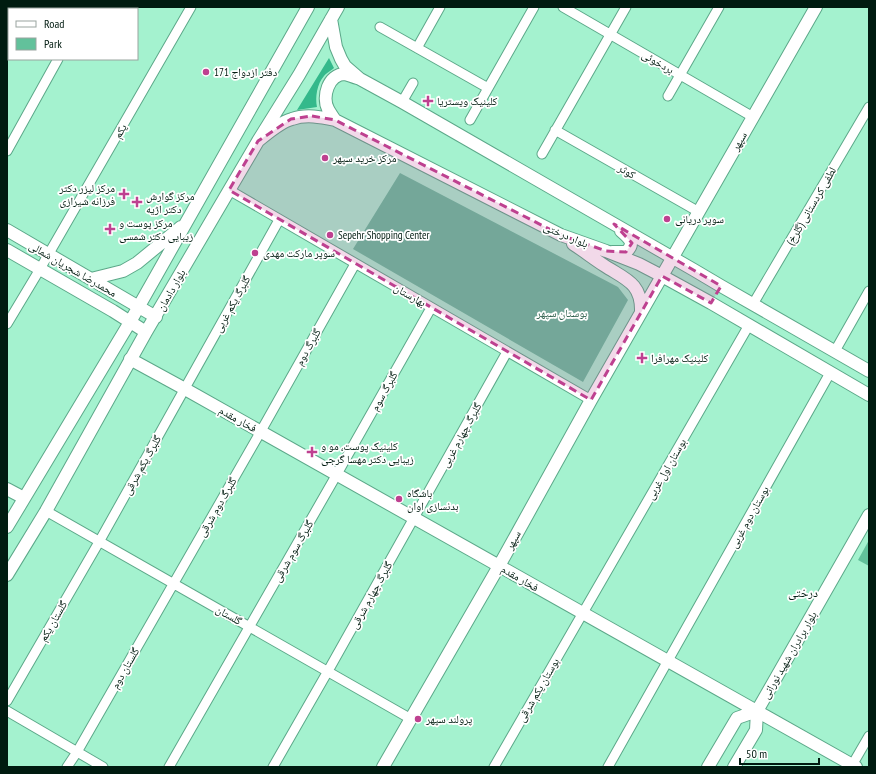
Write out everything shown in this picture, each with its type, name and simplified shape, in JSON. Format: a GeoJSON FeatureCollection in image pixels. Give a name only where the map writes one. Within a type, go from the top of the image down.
{"type":"FeatureCollection","features":[{"type":"Feature","properties":{"kind":"main road","name":"بلوار دادمان"},"geometry":{"type":"LineString","coordinates":[[7,527],[130,322],[308,7]]}},
{"type":"Feature","properties":{"kind":"main road","name":"بلوار دادمان"},"geometry":{"type":"LineString","coordinates":[[7,576],[46,511],[130,359],[338,7]]}},
{"type":"Feature","properties":{"kind":"main road","name":"سپهر"},"geometry":{"type":"LineString","coordinates":[[383,767],[499,566],[591,400],[816,7]]}},
{"type":"Feature","properties":{"kind":"main road"},"geometry":{"type":"LineString","coordinates":[[331,19],[336,47],[341,59],[345,66],[360,79]]}},
{"type":"Feature","properties":{"kind":"main road"},"geometry":{"type":"LineString","coordinates":[[335,120],[328,109],[326,102],[328,86],[333,79],[344,74],[360,79],[673,257],[869,372]]}},
{"type":"Feature","properties":{"kind":"main road","name":"بلوار درختی"},"geometry":{"type":"LineString","coordinates":[[258,141],[277,126],[291,119],[312,116],[335,120],[561,235],[639,264],[711,303],[869,396]]}},
{"type":"Feature","properties":{"kind":"main road"},"geometry":{"type":"LineString","coordinates":[[91,279],[123,271],[137,263],[186,222]]}},
{"type":"Feature","properties":{"kind":"main road"},"geometry":{"type":"LineString","coordinates":[[606,251],[619,253],[626,252],[631,245],[631,241],[627,236],[614,224]]}},
{"type":"Feature","properties":{"kind":"main road","name":"محمدرضا شجریان شمالی"},"geometry":{"type":"LineString","coordinates":[[7,230],[156,317]]}},
{"type":"Feature","properties":{"kind":"main road"},"geometry":{"type":"LineString","coordinates":[[561,235],[606,267],[628,280],[640,296],[642,303],[641,312]]}},
{"type":"Feature","properties":{"kind":"main road","name":"محمدرضا شجریان شمالی"},"geometry":{"type":"LineString","coordinates":[[7,250],[146,332]]}},
{"type":"Feature","properties":{"kind":"main road"},"geometry":{"type":"LineString","coordinates":[[711,303],[721,286]]}},
{"type":"Feature","properties":{"kind":"main road","name":"فخار مقدم"},"geometry":{"type":"LineString","coordinates":[[130,359],[185,388],[853,766]]}},
{"type":"Feature","properties":{"kind":"main road"},"geometry":{"type":"LineString","coordinates":[[7,489],[24,498]]}},
{"type":"Feature","properties":{"kind":"main road","name":"بلوار برادران شهید نورانی"},"geometry":{"type":"LineString","coordinates":[[734,767],[756,730],[757,711],[869,515]]}},
{"type":"Feature","properties":{"kind":"main road","name":"بلوار برادران شهید نورانی"},"geometry":{"type":"LineString","coordinates":[[708,767],[737,718],[757,711]]}},
{"type":"Feature","properties":{"kind":"street","name":"یکم"},"geometry":{"type":"LineString","coordinates":[[7,324],[191,7]]}},
{"type":"Feature","properties":{"kind":"street"},"geometry":{"type":"LineString","coordinates":[[417,48],[440,7]]}},
{"type":"Feature","properties":{"kind":"street"},"geometry":{"type":"LineString","coordinates":[[470,120],[534,7]]}},
{"type":"Feature","properties":{"kind":"street","name":"بردخوئی"},"geometry":{"type":"LineString","coordinates":[[563,7],[753,117]]}},
{"type":"Feature","properties":{"kind":"street"},"geometry":{"type":"LineString","coordinates":[[542,154],[626,7]]}},
{"type":"Feature","properties":{"kind":"street"},"geometry":{"type":"LineString","coordinates":[[668,96],[719,7]]}},
{"type":"Feature","properties":{"kind":"street"},"geometry":{"type":"LineString","coordinates":[[380,27],[488,88]]}},
{"type":"Feature","properties":{"kind":"street"},"geometry":{"type":"LineString","coordinates":[[7,151],[57,60]]}},
{"type":"Feature","properties":{"kind":"street"},"geometry":{"type":"LineString","coordinates":[[402,102],[413,83]]}},
{"type":"Feature","properties":{"kind":"street","name":"لطفی کردستانی (گلرخ)"},"geometry":{"type":"LineString","coordinates":[[754,304],[869,107]]}},
{"type":"Feature","properties":{"kind":"street","name":"کوثر"},"geometry":{"type":"LineString","coordinates":[[556,130],[699,212]]}},
{"type":"Feature","properties":{"kind":"street","name":"بهارستان"},"geometry":{"type":"LineString","coordinates":[[229,190],[591,400]]}},
{"type":"Feature","properties":{"kind":"street","name":"گلبرگ یکم غربی"},"geometry":{"type":"LineString","coordinates":[[185,388],[279,220]]}},
{"type":"Feature","properties":{"kind":"street","name":"گلبرگ دوم"},"geometry":{"type":"LineString","coordinates":[[261,431],[355,264]]}},
{"type":"Feature","properties":{"kind":"street"},"geometry":{"type":"LineString","coordinates":[[835,351],[869,291]]}},
{"type":"Feature","properties":{"kind":"street","name":"گلبرگ سوم"},"geometry":{"type":"LineString","coordinates":[[337,474],[431,308]]}},
{"type":"Feature","properties":{"kind":"street","name":"بوستان اول غربی"},"geometry":{"type":"LineString","coordinates":[[582,613],[749,325]]}},
{"type":"Feature","properties":{"kind":"street","name":"گلبرگ چهارم غربی"},"geometry":{"type":"LineString","coordinates":[[414,518],[507,352]]}},
{"type":"Feature","properties":{"kind":"street","name":"بوستان دوم غربی"},"geometry":{"type":"LineString","coordinates":[[608,767],[830,373]]}},
{"type":"Feature","properties":{"kind":"street","name":"گلبرگ یکم شرقی"},"geometry":{"type":"LineString","coordinates":[[99,542],[185,388]]}},
{"type":"Feature","properties":{"kind":"street","name":"گلبرگ دوم شرقی"},"geometry":{"type":"LineString","coordinates":[[173,584],[261,431]]}},
{"type":"Feature","properties":{"kind":"street","name":"گلبرگ سوم شرقی"},"geometry":{"type":"LineString","coordinates":[[169,767],[337,474]]}},
{"type":"Feature","properties":{"kind":"street","name":"گلستان"},"geometry":{"type":"LineString","coordinates":[[46,511],[411,719]]}},
{"type":"Feature","properties":{"kind":"street","name":"گلبرگ چهارم شرقی"},"geometry":{"type":"LineString","coordinates":[[273,767],[414,518]]}},
{"type":"Feature","properties":{"kind":"street","name":"گلستان یکم"},"geometry":{"type":"LineString","coordinates":[[7,701],[99,542]]}},
{"type":"Feature","properties":{"kind":"street","name":"گلستان دوم"},"geometry":{"type":"LineString","coordinates":[[67,767],[173,584]]}},
{"type":"Feature","properties":{"kind":"street","name":"بوستان یکم شرقی"},"geometry":{"type":"LineString","coordinates":[[494,767],[582,613]]}},
{"type":"Feature","properties":{"kind":"street"},"geometry":{"type":"LineString","coordinates":[[7,711],[103,767]]}},
{"type":"Feature","properties":{"kind":"street"},"geometry":{"type":"LineString","coordinates":[[853,766],[869,736]]}},
{"type":"Feature","properties":{"kind":"highlighted area"},"geometry":{"type":"Polygon","coordinates":[[[312,116],[335,120],[561,235],[606,251],[626,252],[632,243],[614,224],[721,286],[711,303],[662,276],[591,400],[229,190],[258,141],[291,119],[312,116]]]}},
{"type":"Feature","properties":{"kind":"green space"},"geometry":{"type":"Polygon","coordinates":[[[329,58],[334,68],[325,75],[318,87],[316,95],[317,107],[297,110],[329,58]]]}},
{"type":"Feature","properties":{"kind":"green space","name":"بوستان سپهر"},"geometry":{"type":"Polygon","coordinates":[[[400,173],[618,287],[628,300],[583,382],[353,249],[400,173]]]}},
{"type":"Feature","properties":{"kind":"green space"},"geometry":{"type":"Polygon","coordinates":[[[869,540],[869,566],[858,560],[869,540]]]}},
{"type":"Feature","properties":{"kind":"place","name":"دفتر ازدواج 171"},"geometry":{"type":"Point","coordinates":[206,72]}},
{"type":"Feature","properties":{"kind":"place","name":"کلینیک ویستریا"},"geometry":{"type":"Point","coordinates":[428,101]}},
{"type":"Feature","properties":{"kind":"place","name":"مرکز خرید سپهر"},"geometry":{"type":"Point","coordinates":[325,158]}},
{"type":"Feature","properties":{"kind":"place","name":"مرکز لیزر دکتر فرزانه شیرازی"},"geometry":{"type":"Point","coordinates":[124,194]}},
{"type":"Feature","properties":{"kind":"place","name":"مرکز گوارش دکتر اژیه"},"geometry":{"type":"Point","coordinates":[137,202]}},
{"type":"Feature","properties":{"kind":"place","name":"سوپر دریانی"},"geometry":{"type":"Point","coordinates":[667,219]}},
{"type":"Feature","properties":{"kind":"place","name":"مرکز پوست و زیبایی دکتر شمسی"},"geometry":{"type":"Point","coordinates":[110,229]}},
{"type":"Feature","properties":{"kind":"place","name":"Sepehr Shopping Center"},"geometry":{"type":"Point","coordinates":[330,235]}},
{"type":"Feature","properties":{"kind":"place","name":"سوپر مارکت مهدی"},"geometry":{"type":"Point","coordinates":[255,253]}},
{"type":"Feature","properties":{"kind":"place","name":"کلینیک مهرافرا"},"geometry":{"type":"Point","coordinates":[642,358]}},
{"type":"Feature","properties":{"kind":"place","name":"کلینیک پوست، مو و زیبایی دکتر مهسا گرجی"},"geometry":{"type":"Point","coordinates":[312,452]}},
{"type":"Feature","properties":{"kind":"place","name":"باشگاه بدنسازی اوان"},"geometry":{"type":"Point","coordinates":[399,499]}},
{"type":"Feature","properties":{"kind":"place","name":"پرولند سپهر"},"geometry":{"type":"Point","coordinates":[418,719]}},
{"type":"Feature","properties":{"kind":"district","name":"درختی"},"geometry":{"type":"Point","coordinates":[803,592]}}]}
